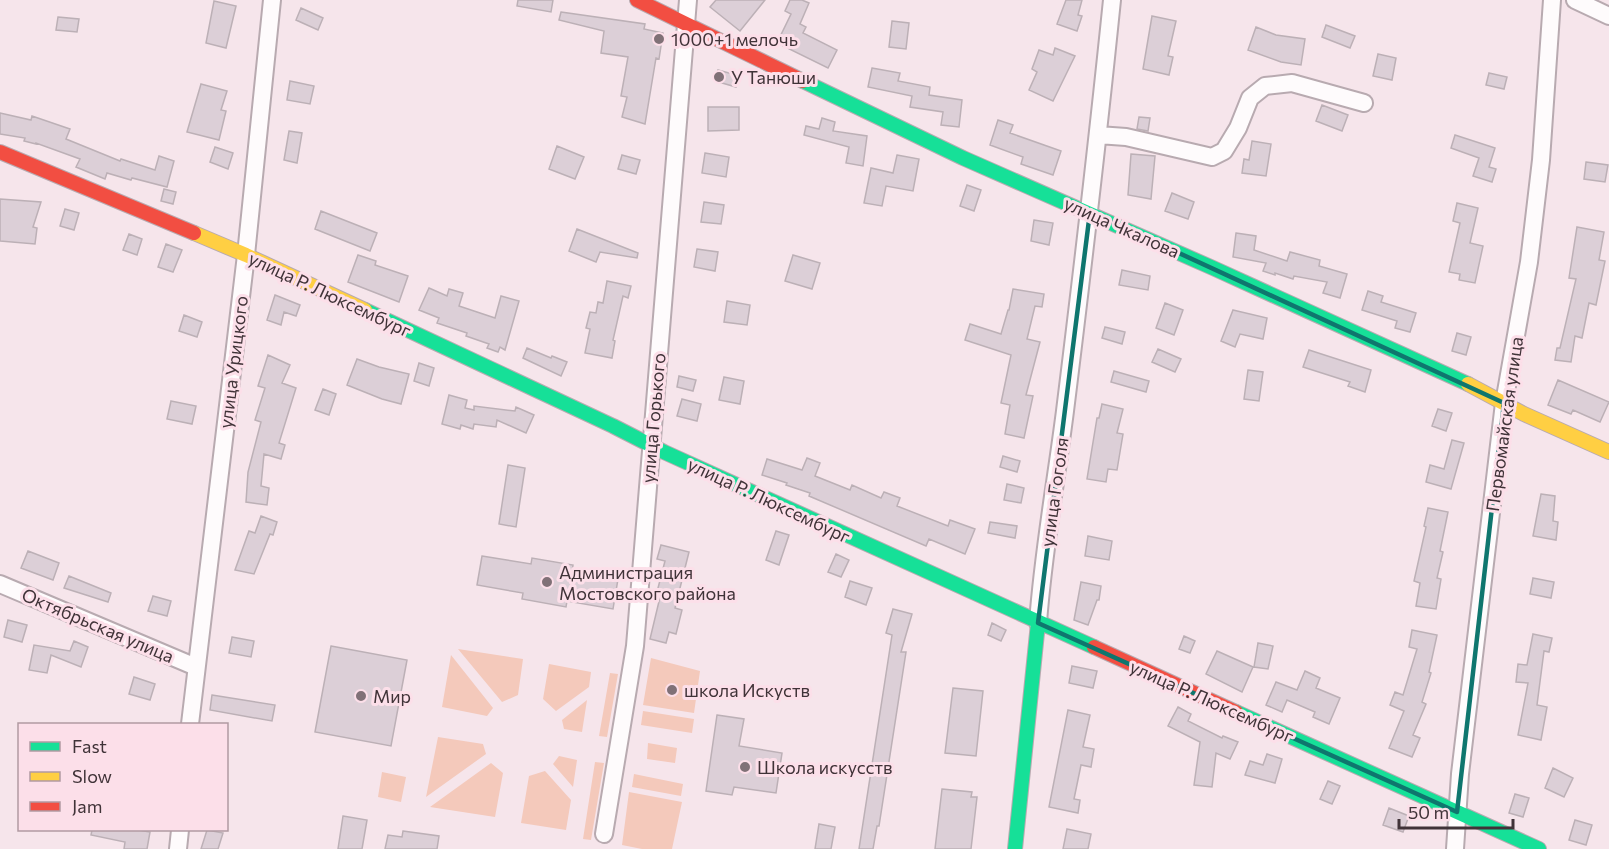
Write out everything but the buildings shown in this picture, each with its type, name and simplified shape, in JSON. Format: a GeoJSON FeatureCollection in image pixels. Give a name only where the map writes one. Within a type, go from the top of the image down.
{"type":"FeatureCollection","features":[{"type":"Feature","properties":{"kind":"street","name":"улица Урицкого"},"geometry":{"type":"LineString","coordinates":[[190,723],[246,255],[272,0]]}},
{"type":"Feature","properties":{"kind":"street","name":"улица Чкалова"},"geometry":{"type":"LineString","coordinates":[[637,0],[963,158],[1090,212],[1474,387],[1524,414],[1609,452]]}},
{"type":"Feature","properties":{"kind":"street","name":"улица Горького"},"geometry":{"type":"LineString","coordinates":[[604,834],[634,646],[688,0]]}},
{"type":"Feature","properties":{"kind":"street","name":"улица Гоголя"},"geometry":{"type":"LineString","coordinates":[[1015,849],[1041,586],[1090,212],[1112,0]]}},
{"type":"Feature","properties":{"kind":"street","name":"Первомайская улица"},"geometry":{"type":"LineString","coordinates":[[1455,849],[1460,774],[1504,403],[1529,262],[1541,160],[1552,0]]}},
{"type":"Feature","properties":{"kind":"street"},"geometry":{"type":"LineString","coordinates":[[1575,0],[1609,16]]}},
{"type":"Feature","properties":{"kind":"street"},"geometry":{"type":"LineString","coordinates":[[1098,135],[1126,137],[1212,157],[1224,151],[1238,128],[1250,98],[1265,86],[1292,83],[1364,103]]}},
{"type":"Feature","properties":{"kind":"street","name":"улица Р. Люксембург"},"geometry":{"type":"LineString","coordinates":[[0,152],[246,255],[1038,623],[1539,849]]}},
{"type":"Feature","properties":{"kind":"street","name":"Октябрьская улица"},"geometry":{"type":"LineString","coordinates":[[0,584],[196,667]]}},
{"type":"Feature","properties":{"kind":"street"},"geometry":{"type":"LineString","coordinates":[[178,849],[180,831]]}},
{"type":"Feature","properties":{"kind":"highlighted area"},"geometry":{"type":"Polygon","coordinates":[[[1090,212],[1504,403],[1457,812],[1038,623],[1090,212]]]}},
{"type":"Feature","properties":{"kind":"shaded area"},"geometry":{"type":"Polygon","coordinates":[[[458,649],[523,659],[518,695],[502,702],[458,649]]]}},
{"type":"Feature","properties":{"kind":"shaded area"},"geometry":{"type":"Polygon","coordinates":[[[451,655],[493,708],[487,716],[442,707],[451,655]]]}},
{"type":"Feature","properties":{"kind":"shaded area"},"geometry":{"type":"Polygon","coordinates":[[[651,658],[700,671],[694,713],[643,705],[651,658]]]}},
{"type":"Feature","properties":{"kind":"shaded area"},"geometry":{"type":"Polygon","coordinates":[[[549,664],[591,672],[589,687],[556,711],[543,699],[549,664]]]}},
{"type":"Feature","properties":{"kind":"shaded area"},"geometry":{"type":"Polygon","coordinates":[[[610,673],[618,674],[607,737],[599,736],[610,673]]]}},
{"type":"Feature","properties":{"kind":"shaded area"},"geometry":{"type":"Polygon","coordinates":[[[587,700],[582,732],[564,729],[562,720],[587,700]]]}},
{"type":"Feature","properties":{"kind":"shaded area"},"geometry":{"type":"Polygon","coordinates":[[[643,711],[694,719],[692,733],[641,725],[643,711]]]}},
{"type":"Feature","properties":{"kind":"shaded area"},"geometry":{"type":"Polygon","coordinates":[[[438,737],[483,744],[486,754],[426,797],[438,737]]]}},
{"type":"Feature","properties":{"kind":"shaded area"},"geometry":{"type":"Polygon","coordinates":[[[648,743],[677,748],[675,763],[647,759],[648,743]]]}},
{"type":"Feature","properties":{"kind":"shaded area"},"geometry":{"type":"Polygon","coordinates":[[[559,756],[577,760],[573,787],[553,764],[559,756]]]}},
{"type":"Feature","properties":{"kind":"shaded area"},"geometry":{"type":"Polygon","coordinates":[[[595,762],[604,763],[591,840],[583,839],[595,762]]]}},
{"type":"Feature","properties":{"kind":"shaded area"},"geometry":{"type":"Polygon","coordinates":[[[491,763],[503,773],[495,817],[430,807],[491,763]]]}},
{"type":"Feature","properties":{"kind":"shaded area"},"geometry":{"type":"Polygon","coordinates":[[[545,771],[571,800],[566,830],[521,823],[529,776],[545,771]]]}},
{"type":"Feature","properties":{"kind":"shaded area"},"geometry":{"type":"Polygon","coordinates":[[[382,772],[406,777],[401,802],[378,797],[382,772]]]}},
{"type":"Feature","properties":{"kind":"shaded area"},"geometry":{"type":"Polygon","coordinates":[[[634,774],[683,784],[681,796],[632,787],[634,774]]]}},
{"type":"Feature","properties":{"kind":"shaded area"},"geometry":{"type":"Polygon","coordinates":[[[629,792],[682,802],[672,849],[642,849],[622,845],[629,792]]]}},
{"type":"Feature","properties":{"kind":"traffic: fast"},"geometry":{"type":"LineString","coordinates":[[803,81],[963,158],[1468,384]]}},
{"type":"Feature","properties":{"kind":"traffic: fast"},"geometry":{"type":"LineString","coordinates":[[365,310],[664,452],[1094,647]]}},
{"type":"Feature","properties":{"kind":"traffic: fast"},"geometry":{"type":"LineString","coordinates":[[1015,849],[1038,623]]}},
{"type":"Feature","properties":{"kind":"traffic: fast"},"geometry":{"type":"LineString","coordinates":[[1236,712],[1539,849]]}},
{"type":"Feature","properties":{"kind":"traffic: slow"},"geometry":{"type":"LineString","coordinates":[[194,233],[365,310]]}},
{"type":"Feature","properties":{"kind":"traffic: slow"},"geometry":{"type":"LineString","coordinates":[[1468,384],[1524,414],[1609,452]]}},
{"type":"Feature","properties":{"kind":"traffic: jam"},"geometry":{"type":"LineString","coordinates":[[637,0],[803,81]]}},
{"type":"Feature","properties":{"kind":"traffic: jam"},"geometry":{"type":"LineString","coordinates":[[0,152],[194,233]]}},
{"type":"Feature","properties":{"kind":"traffic: jam"},"geometry":{"type":"LineString","coordinates":[[1094,647],[1236,712]]}},
{"type":"Feature","properties":{"kind":"place","name":"1000+1 мелочь"},"geometry":{"type":"Point","coordinates":[659,39]}},
{"type":"Feature","properties":{"kind":"place","name":"У Танюши"},"geometry":{"type":"Point","coordinates":[719,77]}},
{"type":"Feature","properties":{"kind":"place","name":"Администрация Мостовского района"},"geometry":{"type":"Point","coordinates":[547,582]}},
{"type":"Feature","properties":{"kind":"place","name":"школа Искуств"},"geometry":{"type":"Point","coordinates":[672,690]}},
{"type":"Feature","properties":{"kind":"place","name":"Мир"},"geometry":{"type":"Point","coordinates":[361,696]}},
{"type":"Feature","properties":{"kind":"place","name":"Школа искусств"},"geometry":{"type":"Point","coordinates":[745,767]}}]}
